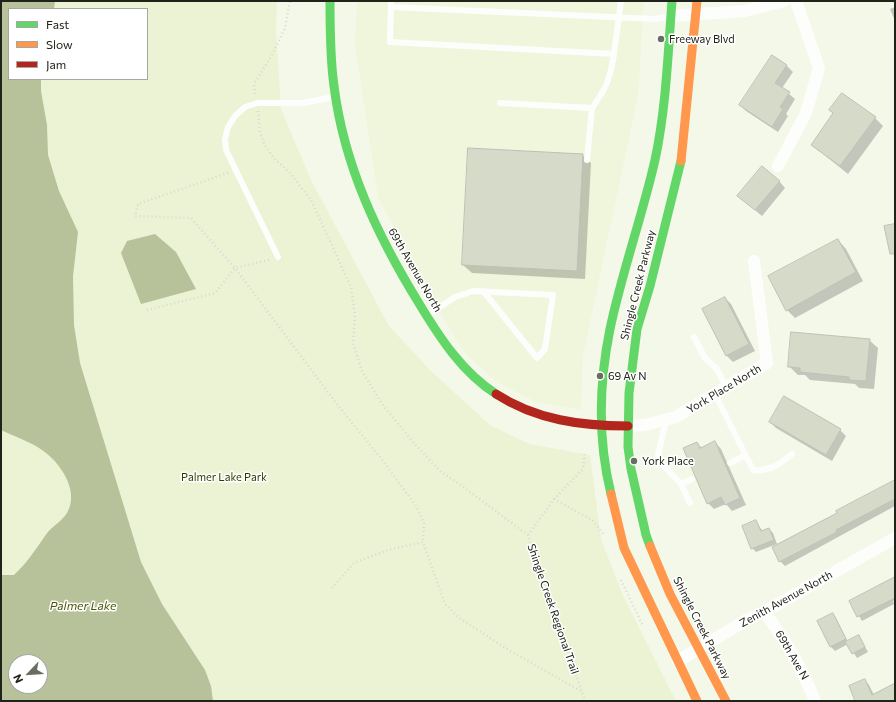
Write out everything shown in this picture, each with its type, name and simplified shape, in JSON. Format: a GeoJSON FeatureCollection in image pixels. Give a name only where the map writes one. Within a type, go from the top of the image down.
{"type":"FeatureCollection","features":[{"type":"Feature","properties":{"kind":"street","name":"69th Avenue North"},"geometry":{"type":"LineString","coordinates":[[330,1],[330,66],[334,97],[349,159],[361,194],[390,254],[449,351],[464,368],[487,388],[502,398],[543,417],[601,426],[628,426]]}},
{"type":"Feature","properties":{"kind":"street","name":"Shingle Creek Parkway"},"geometry":{"type":"LineString","coordinates":[[672,1],[666,80],[655,159],[610,330],[604,376],[601,426],[605,469],[624,548],[697,701]]}},
{"type":"Feature","properties":{"kind":"street","name":"Shingle Creek Parkway"},"geometry":{"type":"LineString","coordinates":[[697,1],[697,14],[682,159],[650,286],[637,329],[629,393],[628,426],[631,469],[646,535],[670,594],[726,701]]}},
{"type":"Feature","properties":{"kind":"street"},"geometry":{"type":"LineString","coordinates":[[672,16],[746,11],[784,1]]}},
{"type":"Feature","properties":{"kind":"street"},"geometry":{"type":"LineString","coordinates":[[778,166],[806,113],[819,68],[796,1]]}},
{"type":"Feature","properties":{"kind":"street","name":"York Place North"},"geometry":{"type":"LineString","coordinates":[[628,426],[676,417],[766,363],[754,261]]}},
{"type":"Feature","properties":{"kind":"street","name":"Zenith Avenue North"},"geometry":{"type":"LineString","coordinates":[[678,661],[750,618],[764,612],[895,538]]}},
{"type":"Feature","properties":{"kind":"street","name":"69th Ave N"},"geometry":{"type":"LineString","coordinates":[[764,612],[783,636],[804,673],[815,701]]}},
{"type":"Feature","properties":{"kind":"lane"},"geometry":{"type":"LineString","coordinates":[[586,160],[592,108],[606,88],[610,79],[621,1]]}},
{"type":"Feature","properties":{"kind":"lane"},"geometry":{"type":"LineString","coordinates":[[614,54],[390,42],[391,4],[655,19],[672,16]]}},
{"type":"Feature","properties":{"kind":"lane"},"geometry":{"type":"LineString","coordinates":[[278,257],[226,150],[228,127],[235,116],[244,107],[257,103],[303,103],[334,97]]}},
{"type":"Feature","properties":{"kind":"lane"},"geometry":{"type":"LineString","coordinates":[[500,103],[592,108]]}},
{"type":"Feature","properties":{"kind":"lane"},"geometry":{"type":"LineString","coordinates":[[427,316],[455,297],[473,291],[553,294],[545,349],[537,358],[484,292]]}},
{"type":"Feature","properties":{"kind":"lane"},"geometry":{"type":"LineString","coordinates":[[694,337],[705,358],[718,369],[726,388]]}},
{"type":"Feature","properties":{"kind":"lane"},"geometry":{"type":"LineString","coordinates":[[715,394],[744,456],[753,470],[762,472],[780,464],[792,454]]}},
{"type":"Feature","properties":{"kind":"lane"},"geometry":{"type":"LineString","coordinates":[[666,420],[658,455],[659,461],[681,484],[690,503]]}},
{"type":"Feature","properties":{"kind":"lane"},"geometry":{"type":"LineString","coordinates":[[730,463],[744,456]]}},
{"type":"Feature","properties":{"kind":"lane"},"geometry":{"type":"LineString","coordinates":[[681,484],[692,479]]}},
{"type":"Feature","properties":{"kind":"path","name":"Shingle Creek Regional Trail"},"geometry":{"type":"LineString","coordinates":[[290,1],[285,28],[272,55],[254,84],[260,132],[265,146],[274,158],[289,172],[311,200],[351,287],[355,315],[353,343],[362,371],[382,404],[414,443],[441,472],[528,535],[585,701]]}},
{"type":"Feature","properties":{"kind":"path"},"geometry":{"type":"LineString","coordinates":[[236,170],[138,204],[135,216],[191,218],[235,268],[336,403],[383,461],[416,506],[424,523],[423,542],[445,604],[458,616],[510,651],[582,691]]}},
{"type":"Feature","properties":{"kind":"path"},"geometry":{"type":"LineString","coordinates":[[147,310],[215,293],[235,268],[278,257]]}},
{"type":"Feature","properties":{"kind":"path"},"geometry":{"type":"LineString","coordinates":[[528,535],[554,499],[583,469],[585,452]]}},
{"type":"Feature","properties":{"kind":"path"},"geometry":{"type":"LineString","coordinates":[[554,499],[592,520],[601,530],[608,542]]}},
{"type":"Feature","properties":{"kind":"path"},"geometry":{"type":"LineString","coordinates":[[332,588],[354,563],[388,550],[423,542]]}},
{"type":"Feature","properties":{"kind":"path"},"geometry":{"type":"LineString","coordinates":[[620,577],[645,628]]}},
{"type":"Feature","properties":{"kind":"shaded area"},"geometry":{"type":"Polygon","coordinates":[[[357,1],[644,1],[638,96],[583,355],[581,410],[534,401],[495,381],[464,352],[427,291],[378,197],[355,45],[357,1]]]}},
{"type":"Feature","properties":{"kind":"green space","name":"Palmer Lake Park"},"geometry":{"type":"Polygon","coordinates":[[[1,1],[277,1],[276,32],[281,109],[311,180],[389,326],[432,372],[490,425],[529,444],[590,455],[601,539],[622,593],[676,701],[1,701],[1,1]]]}},
{"type":"Feature","properties":{"kind":"water","name":"Palmer Lake"},"geometry":{"type":"Polygon","coordinates":[[[1,1],[55,1],[54,8],[8,8],[8,80],[41,80],[41,91],[47,125],[48,155],[59,191],[78,232],[73,276],[74,325],[80,363],[141,562],[162,604],[205,670],[211,686],[213,701],[1,701],[1,575],[14,575],[24,565],[48,532],[67,513],[70,504],[70,487],[66,478],[61,469],[49,455],[33,444],[1,430],[1,1]]]}},
{"type":"Feature","properties":{"kind":"water"},"geometry":{"type":"Polygon","coordinates":[[[155,234],[176,252],[196,289],[141,304],[121,253],[127,241],[155,234]]]}},
{"type":"Feature","properties":{"kind":"building"},"geometry":{"type":"Polygon","coordinates":[[[772,55],[787,65],[775,83],[790,92],[780,107],[783,109],[772,127],[739,105],[772,55]]]}},
{"type":"Feature","properties":{"kind":"building"},"geometry":{"type":"Polygon","coordinates":[[[842,93],[876,117],[840,166],[811,145],[833,113],[829,110],[842,93]]]}},
{"type":"Feature","properties":{"kind":"building"},"geometry":{"type":"Polygon","coordinates":[[[468,148],[583,154],[577,271],[462,265],[468,148]]]}},
{"type":"Feature","properties":{"kind":"building"},"geometry":{"type":"Polygon","coordinates":[[[762,166],[780,181],[755,210],[737,196],[762,166]]]}},
{"type":"Feature","properties":{"kind":"building"},"geometry":{"type":"Polygon","coordinates":[[[895,224],[895,254],[890,254],[884,226],[895,224]]]}},
{"type":"Feature","properties":{"kind":"building"},"geometry":{"type":"Polygon","coordinates":[[[838,239],[856,272],[786,311],[768,276],[838,239]]]}},
{"type":"Feature","properties":{"kind":"building"},"geometry":{"type":"Polygon","coordinates":[[[725,297],[749,344],[726,356],[702,309],[725,297]]]}},
{"type":"Feature","properties":{"kind":"building"},"geometry":{"type":"Polygon","coordinates":[[[791,332],[870,339],[866,381],[849,380],[849,377],[800,372],[800,368],[788,367],[791,332]]]}},
{"type":"Feature","properties":{"kind":"building"},"geometry":{"type":"Polygon","coordinates":[[[784,396],[841,429],[826,455],[769,422],[784,396]]]}},
{"type":"Feature","properties":{"kind":"building"},"geometry":{"type":"Polygon","coordinates":[[[715,441],[740,498],[725,505],[721,497],[707,504],[683,448],[697,442],[700,448],[715,441]]]}},
{"type":"Feature","properties":{"kind":"building"},"geometry":{"type":"Polygon","coordinates":[[[895,480],[895,499],[836,530],[837,532],[779,562],[772,547],[837,513],[836,511],[895,480]]]}},
{"type":"Feature","properties":{"kind":"building"},"geometry":{"type":"Polygon","coordinates":[[[756,520],[761,531],[769,528],[774,540],[751,549],[742,526],[756,520]]]}},
{"type":"Feature","properties":{"kind":"building"},"geometry":{"type":"Polygon","coordinates":[[[895,577],[895,598],[857,617],[849,601],[895,577]]]}},
{"type":"Feature","properties":{"kind":"building"},"geometry":{"type":"Polygon","coordinates":[[[833,613],[846,639],[830,647],[817,621],[833,613]]]}},
{"type":"Feature","properties":{"kind":"building"},"geometry":{"type":"Polygon","coordinates":[[[859,635],[865,647],[852,654],[845,642],[859,635]]]}},
{"type":"Feature","properties":{"kind":"building"},"geometry":{"type":"Polygon","coordinates":[[[865,679],[872,695],[895,683],[895,701],[855,701],[849,686],[865,679]]]}},
{"type":"Feature","properties":{"kind":"traffic: fast"},"geometry":{"type":"LineString","coordinates":[[330,1],[332,65],[339,116],[346,144],[365,200],[390,253],[420,305],[444,342],[462,365],[496,394]]}},
{"type":"Feature","properties":{"kind":"traffic: fast"},"geometry":{"type":"LineString","coordinates":[[611,494],[602,433],[602,391],[606,349],[615,308],[650,181],[659,141],[666,81],[672,1]]}},
{"type":"Feature","properties":{"kind":"traffic: fast"},"geometry":{"type":"LineString","coordinates":[[650,546],[646,535],[631,469],[628,447],[629,393],[637,329],[650,286],[681,161]]}},
{"type":"Feature","properties":{"kind":"traffic: slow"},"geometry":{"type":"LineString","coordinates":[[681,161],[697,1]]}},
{"type":"Feature","properties":{"kind":"traffic: slow"},"geometry":{"type":"LineString","coordinates":[[611,494],[624,548],[697,701]]}},
{"type":"Feature","properties":{"kind":"traffic: slow"},"geometry":{"type":"LineString","coordinates":[[650,546],[670,594],[726,701]]}},
{"type":"Feature","properties":{"kind":"traffic: jam"},"geometry":{"type":"LineString","coordinates":[[496,394],[511,403],[543,416],[577,423],[628,426]]}},
{"type":"Feature","properties":{"kind":"place","name":"Freeway Blvd"},"geometry":{"type":"Point","coordinates":[661,39]}},
{"type":"Feature","properties":{"kind":"place","name":"69 Av N"},"geometry":{"type":"Point","coordinates":[600,376]}},
{"type":"Feature","properties":{"kind":"place","name":"York Place"},"geometry":{"type":"Point","coordinates":[634,461]}}]}
